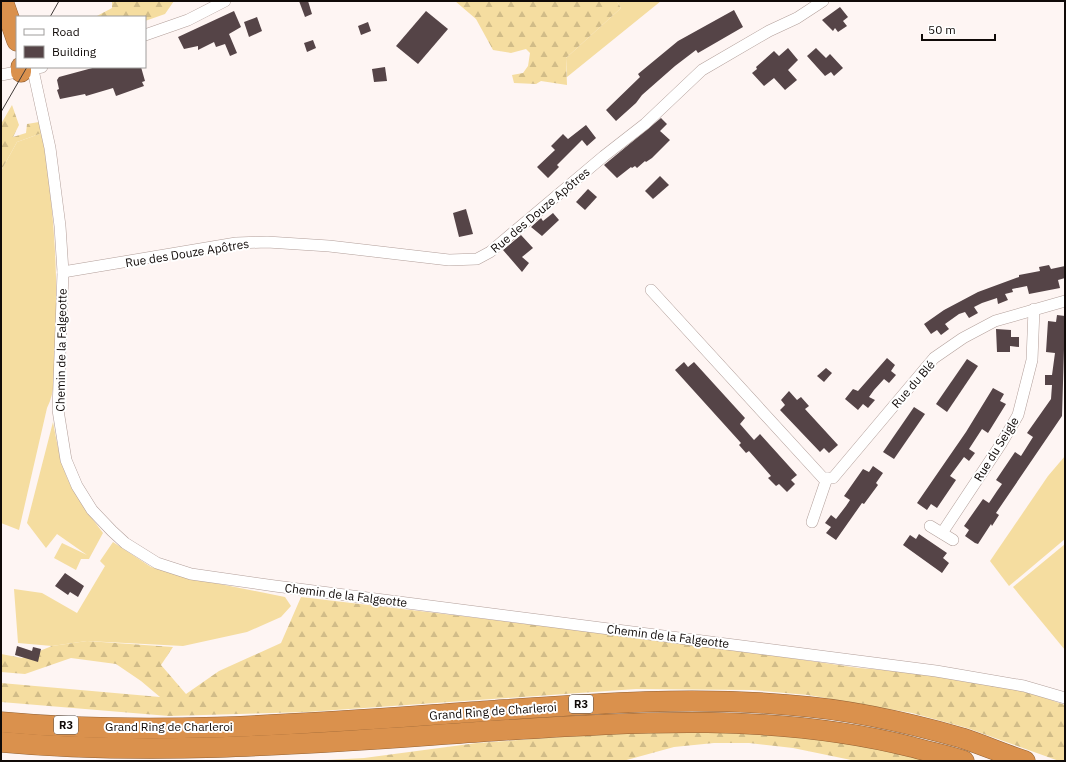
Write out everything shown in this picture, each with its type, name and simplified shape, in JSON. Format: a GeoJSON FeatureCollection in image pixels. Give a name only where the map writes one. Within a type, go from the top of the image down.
{"type":"FeatureCollection","features":[{"type":"Feature","properties":{"kind":"highway"},"geometry":{"type":"LineString","coordinates":[[3,1],[16,37]]}},
{"type":"Feature","properties":{"kind":"highway"},"geometry":{"type":"LineString","coordinates":[[12,1],[19,16]]}},
{"type":"Feature","properties":{"kind":"highway","name":"Grand Ring de Charleroi"},"geometry":{"type":"LineString","coordinates":[[1,722],[124,727],[252,725],[358,720],[610,702],[702,700],[791,705],[874,717],[961,738],[1025,761]]}},
{"type":"Feature","properties":{"kind":"highway","name":"Grand Ring de Charleroi"},"geometry":{"type":"LineString","coordinates":[[1,742],[95,747],[176,748],[247,746],[353,741],[613,723],[701,721],[789,726],[870,737],[964,761]]}},
{"type":"Feature","properties":{"kind":"street"},"geometry":{"type":"LineString","coordinates":[[146,35],[188,20],[225,1]]}},
{"type":"Feature","properties":{"kind":"street","name":"Rue des Douze Apôtres"},"geometry":{"type":"LineString","coordinates":[[63,272],[236,244],[268,242],[329,246],[448,260],[478,259],[490,252],[604,156],[645,124],[702,70],[769,31],[797,18],[823,1]]}},
{"type":"Feature","properties":{"kind":"street"},"geometry":{"type":"LineString","coordinates":[[1,75],[30,69]]}},
{"type":"Feature","properties":{"kind":"street","name":"Chemin de la Falgeotte"},"geometry":{"type":"LineString","coordinates":[[30,69],[50,148],[60,226],[63,272],[58,410],[66,460],[77,486],[92,510],[125,543],[157,563],[191,574],[275,586],[936,671],[1024,686],[1065,698]]}},
{"type":"Feature","properties":{"kind":"street"},"geometry":{"type":"LineString","coordinates":[[650,290],[823,478],[828,478],[812,522]]}},
{"type":"Feature","properties":{"kind":"street","name":"Rue du Blé"},"geometry":{"type":"LineString","coordinates":[[828,478],[833,478],[934,358],[964,338],[995,321],[1065,301]]}},
{"type":"Feature","properties":{"kind":"street","name":"Rue du Seigle"},"geometry":{"type":"LineString","coordinates":[[942,533],[1002,444],[1018,415],[1032,360],[1034,309]]}},
{"type":"Feature","properties":{"kind":"street"},"geometry":{"type":"LineString","coordinates":[[930,526],[953,540]]}},
{"type":"Feature","properties":{"kind":"green space"},"geometry":{"type":"Polygon","coordinates":[[[112,1],[174,1],[165,14],[146,21],[146,16],[97,16],[112,8],[112,1]]]}},
{"type":"Feature","properties":{"kind":"green space"},"geometry":{"type":"Polygon","coordinates":[[[455,1],[617,1],[621,8],[566,58],[567,85],[541,81],[536,84],[514,83],[512,75],[523,73],[528,66],[530,53],[526,49],[511,53],[493,50],[476,19],[455,1]]]}},
{"type":"Feature","properties":{"kind":"green space"},"geometry":{"type":"Polygon","coordinates":[[[617,1],[661,1],[567,77],[566,58],[621,8],[617,1]]]}},
{"type":"Feature","properties":{"kind":"green space"},"geometry":{"type":"Polygon","coordinates":[[[12,105],[19,125],[13,137],[26,133],[27,124],[39,122],[42,133],[17,142],[1,171],[1,124],[12,105]]]}},
{"type":"Feature","properties":{"kind":"green space"},"geometry":{"type":"Polygon","coordinates":[[[42,133],[50,187],[56,270],[54,381],[52,395],[47,408],[19,530],[1,523],[1,171],[17,142],[42,133]]]}},
{"type":"Feature","properties":{"kind":"green space"},"geometry":{"type":"Polygon","coordinates":[[[53,422],[60,455],[68,479],[74,492],[103,533],[89,559],[81,559],[76,570],[54,558],[62,543],[87,555],[57,534],[46,548],[27,523],[53,422]]]}},
{"type":"Feature","properties":{"kind":"green space"},"geometry":{"type":"Polygon","coordinates":[[[1065,456],[1065,539],[1009,586],[990,561],[1048,476],[1065,456]]]}},
{"type":"Feature","properties":{"kind":"green space"},"geometry":{"type":"Polygon","coordinates":[[[113,542],[151,567],[195,579],[285,597],[291,606],[281,617],[247,632],[183,646],[87,641],[52,646],[18,643],[14,589],[42,593],[77,613],[105,566],[100,561],[113,542]]]}},
{"type":"Feature","properties":{"kind":"green space"},"geometry":{"type":"Polygon","coordinates":[[[1065,544],[1065,650],[1013,587],[1065,544]]]}},
{"type":"Feature","properties":{"kind":"green space"},"geometry":{"type":"Polygon","coordinates":[[[301,597],[696,644],[859,668],[923,673],[1023,690],[1065,705],[1065,761],[1059,761],[967,728],[912,713],[808,695],[752,690],[636,689],[307,712],[169,716],[1,702],[1,683],[160,697],[141,681],[116,664],[71,658],[25,674],[1,672],[1,654],[22,658],[52,646],[87,641],[173,647],[161,665],[186,694],[219,671],[281,643],[301,597]]]}},
{"type":"Feature","properties":{"kind":"green space"},"geometry":{"type":"Polygon","coordinates":[[[631,732],[750,732],[795,735],[863,746],[930,761],[856,761],[793,748],[749,743],[714,743],[674,747],[623,761],[309,761],[364,758],[477,743],[631,732]]]}},
{"type":"Feature","properties":{"kind":"building"},"geometry":{"type":"Polygon","coordinates":[[[299,1],[308,1],[312,14],[305,17],[299,1]]]}},
{"type":"Feature","properties":{"kind":"building"},"geometry":{"type":"Polygon","coordinates":[[[840,7],[848,17],[843,21],[847,26],[838,32],[835,28],[833,31],[822,20],[840,7]]]}},
{"type":"Feature","properties":{"kind":"building"},"geometry":{"type":"Polygon","coordinates":[[[734,10],[743,27],[698,53],[696,50],[642,95],[636,103],[616,121],[606,110],[640,77],[638,74],[678,41],[734,10]]]}},
{"type":"Feature","properties":{"kind":"building"},"geometry":{"type":"Polygon","coordinates":[[[234,11],[241,27],[229,34],[237,53],[230,56],[225,44],[216,47],[214,42],[198,50],[198,46],[184,49],[178,37],[234,11]]]}},
{"type":"Feature","properties":{"kind":"building"},"geometry":{"type":"Polygon","coordinates":[[[426,11],[448,29],[418,64],[396,46],[426,11]]]}},
{"type":"Feature","properties":{"kind":"building"},"geometry":{"type":"Polygon","coordinates":[[[257,17],[262,31],[249,37],[244,22],[257,17]]]}},
{"type":"Feature","properties":{"kind":"building"},"geometry":{"type":"Polygon","coordinates":[[[368,22],[371,31],[361,35],[358,26],[368,22]]]}},
{"type":"Feature","properties":{"kind":"building"},"geometry":{"type":"Polygon","coordinates":[[[313,40],[316,48],[307,52],[304,43],[313,40]]]}},
{"type":"Feature","properties":{"kind":"building"},"geometry":{"type":"Polygon","coordinates":[[[788,48],[798,60],[788,70],[797,80],[785,90],[774,78],[764,86],[752,73],[757,69],[756,67],[774,51],[779,56],[788,48]]]}},
{"type":"Feature","properties":{"kind":"building"},"geometry":{"type":"Polygon","coordinates":[[[816,48],[826,58],[830,54],[843,68],[834,76],[831,72],[825,76],[807,56],[816,48]]]}},
{"type":"Feature","properties":{"kind":"building"},"geometry":{"type":"Polygon","coordinates":[[[385,67],[387,81],[374,82],[372,69],[385,67]]]}},
{"type":"Feature","properties":{"kind":"building"},"geometry":{"type":"Polygon","coordinates":[[[92,68],[141,68],[145,81],[142,82],[144,86],[116,96],[113,88],[86,96],[85,94],[60,99],[57,90],[59,89],[57,80],[59,77],[92,68]]]}},
{"type":"Feature","properties":{"kind":"building"},"geometry":{"type":"Polygon","coordinates":[[[661,118],[667,124],[660,131],[670,140],[652,158],[646,162],[645,161],[637,168],[635,166],[632,168],[631,167],[617,178],[604,165],[661,118]]]}},
{"type":"Feature","properties":{"kind":"building"},"geometry":{"type":"Polygon","coordinates":[[[586,125],[596,138],[587,146],[582,140],[557,165],[559,167],[548,178],[537,167],[555,150],[551,146],[563,134],[568,139],[586,125]]]}},
{"type":"Feature","properties":{"kind":"building"},"geometry":{"type":"Polygon","coordinates":[[[660,176],[669,185],[653,199],[645,191],[660,176]]]}},
{"type":"Feature","properties":{"kind":"building"},"geometry":{"type":"Polygon","coordinates":[[[588,189],[597,197],[585,210],[576,202],[588,189]]]}},
{"type":"Feature","properties":{"kind":"building"},"geometry":{"type":"Polygon","coordinates":[[[466,209],[473,234],[459,237],[453,213],[466,209]]]}},
{"type":"Feature","properties":{"kind":"building"},"geometry":{"type":"Polygon","coordinates":[[[553,213],[559,220],[542,236],[531,227],[541,218],[543,221],[553,213]]]}},
{"type":"Feature","properties":{"kind":"building"},"geometry":{"type":"Polygon","coordinates":[[[521,235],[533,248],[522,257],[529,263],[522,272],[503,250],[521,235]]]}},
{"type":"Feature","properties":{"kind":"building"},"geometry":{"type":"Polygon","coordinates":[[[1049,265],[1051,269],[1065,266],[1065,278],[1058,280],[1060,288],[1029,294],[1027,286],[1012,289],[1013,292],[1005,294],[1008,300],[998,304],[997,298],[982,303],[974,307],[978,313],[969,318],[965,312],[959,314],[945,324],[949,329],[941,335],[937,330],[931,334],[924,324],[944,310],[978,292],[1019,277],[1019,275],[1040,271],[1039,267],[1049,265]]]}},
{"type":"Feature","properties":{"kind":"building"},"geometry":{"type":"Polygon","coordinates":[[[1057,315],[1065,316],[1062,416],[996,513],[999,515],[992,526],[991,524],[978,544],[975,543],[965,536],[969,530],[964,526],[983,499],[989,503],[1002,484],[996,480],[1015,452],[1021,456],[1033,437],[1027,433],[1051,399],[1052,385],[1045,385],[1045,375],[1052,375],[1055,353],[1046,352],[1048,321],[1056,322],[1057,315]]]}},
{"type":"Feature","properties":{"kind":"building"},"geometry":{"type":"Polygon","coordinates":[[[996,329],[1011,330],[1011,337],[1019,337],[1019,347],[1010,346],[1010,352],[997,352],[996,329]]]}},
{"type":"Feature","properties":{"kind":"building"},"geometry":{"type":"Polygon","coordinates":[[[887,358],[895,365],[891,371],[896,375],[889,383],[884,379],[874,390],[869,397],[875,400],[868,408],[863,404],[858,410],[845,399],[853,389],[858,391],[887,358]]]}},
{"type":"Feature","properties":{"kind":"building"},"geometry":{"type":"Polygon","coordinates":[[[967,359],[978,366],[947,412],[936,404],[967,359]]]}},
{"type":"Feature","properties":{"kind":"building"},"geometry":{"type":"Polygon","coordinates":[[[684,362],[688,367],[694,362],[745,418],[740,424],[754,440],[760,434],[797,475],[791,480],[795,484],[787,492],[779,484],[776,486],[768,478],[771,476],[749,451],[746,453],[739,445],[741,443],[675,370],[684,362]]]}},
{"type":"Feature","properties":{"kind":"building"},"geometry":{"type":"Polygon","coordinates":[[[826,368],[832,373],[824,382],[817,376],[826,368]]]}},
{"type":"Feature","properties":{"kind":"building"},"geometry":{"type":"Polygon","coordinates":[[[993,388],[1004,394],[1000,401],[1006,404],[988,433],[982,429],[969,449],[975,453],[969,461],[964,457],[950,476],[956,480],[937,508],[931,504],[927,510],[917,503],[966,432],[993,388]]]}},
{"type":"Feature","properties":{"kind":"building"},"geometry":{"type":"Polygon","coordinates":[[[789,391],[797,400],[801,397],[809,406],[805,409],[838,445],[829,453],[824,448],[820,452],[780,410],[785,405],[781,400],[789,391]]]}},
{"type":"Feature","properties":{"kind":"building"},"geometry":{"type":"Polygon","coordinates":[[[914,407],[925,414],[894,459],[883,452],[914,407]]]}},
{"type":"Feature","properties":{"kind":"building"},"geometry":{"type":"Polygon","coordinates":[[[873,466],[883,473],[876,483],[878,485],[864,504],[862,503],[836,540],[826,533],[831,527],[825,523],[831,515],[836,519],[850,500],[844,496],[863,469],[869,472],[873,466]]]}},
{"type":"Feature","properties":{"kind":"building"},"geometry":{"type":"Polygon","coordinates":[[[919,534],[947,553],[943,558],[949,563],[942,573],[903,545],[910,535],[916,539],[919,534]]]}},
{"type":"Feature","properties":{"kind":"building"},"geometry":{"type":"Polygon","coordinates":[[[65,573],[84,586],[78,597],[70,592],[68,595],[55,586],[65,573]]]}},
{"type":"Feature","properties":{"kind":"building"},"geometry":{"type":"Polygon","coordinates":[[[17,646],[32,651],[33,647],[41,649],[38,662],[15,655],[17,646]]]}},
{"type":"Feature","properties":{"kind":"tram line"},"geometry":{"type":"LineString","coordinates":[[51,16],[59,1]]}},
{"type":"Feature","properties":{"kind":"tram line"},"geometry":{"type":"LineString","coordinates":[[1,112],[26,68]]}}]}
